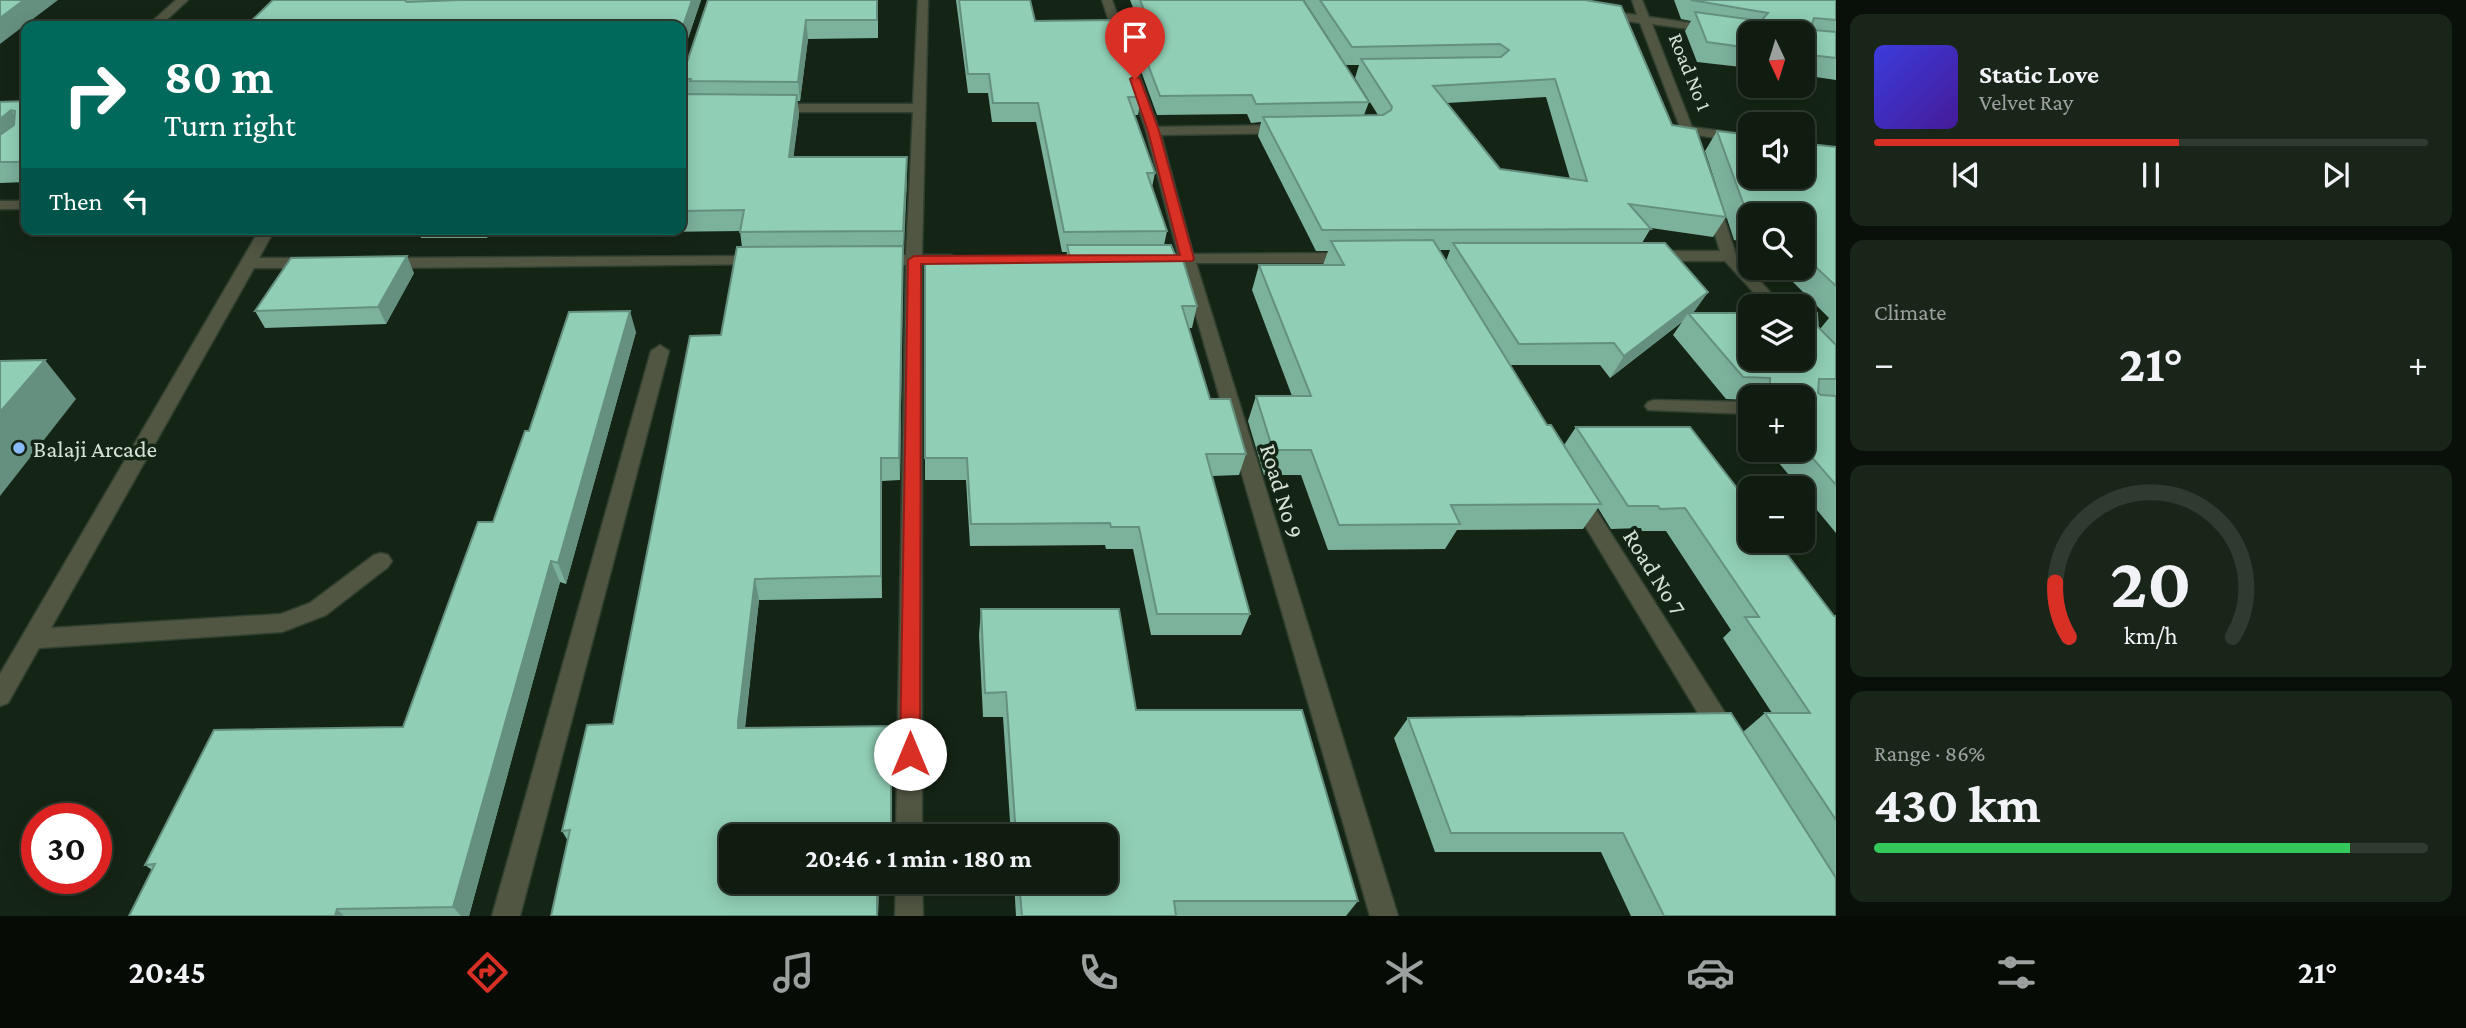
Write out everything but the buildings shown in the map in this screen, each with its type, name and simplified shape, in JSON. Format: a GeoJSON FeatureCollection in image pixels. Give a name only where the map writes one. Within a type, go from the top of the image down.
{"type":"FeatureCollection","features":[{"type":"Feature","properties":{"kind":"street"},"geometry":{"type":"LineString","coordinates":[[158,21],[183,0]]}},
{"type":"Feature","properties":{"kind":"street"},"geometry":{"type":"LineString","coordinates":[[909,824],[914,260],[923,0]]}},
{"type":"Feature","properties":{"kind":"street","name":"Road No 9"},"geometry":{"type":"LineString","coordinates":[[1107,0],[1153,131],[1188,259],[1384,916]]}},
{"type":"Feature","properties":{"kind":"street","name":"Road No 1"},"geometry":{"type":"LineString","coordinates":[[1637,0],[1689,130],[1701,168]]}},
{"type":"Feature","properties":{"kind":"street"},"geometry":{"type":"LineString","coordinates":[[1592,12],[1738,32]]}},
{"type":"Feature","properties":{"kind":"street"},"geometry":{"type":"LineString","coordinates":[[761,107],[921,108]]}},
{"type":"Feature","properties":{"kind":"street"},"geometry":{"type":"LineString","coordinates":[[1153,131],[1292,129]]}},
{"type":"Feature","properties":{"kind":"street"},"geometry":{"type":"LineString","coordinates":[[1689,130],[1738,137]]}},
{"type":"Feature","properties":{"kind":"street"},"geometry":{"type":"LineString","coordinates":[[1709,193],[1729,256],[1764,294]]}},
{"type":"Feature","properties":{"kind":"street"},"geometry":{"type":"LineString","coordinates":[[0,205],[21,205]]}},
{"type":"Feature","properties":{"kind":"street"},"geometry":{"type":"LineString","coordinates":[[0,696],[264,235]]}},
{"type":"Feature","properties":{"kind":"street"},"geometry":{"type":"LineString","coordinates":[[1633,257],[1729,256]]}},
{"type":"Feature","properties":{"kind":"street"},"geometry":{"type":"LineString","coordinates":[[1133,259],[1362,258]]}},
{"type":"Feature","properties":{"kind":"street"},"geometry":{"type":"LineString","coordinates":[[860,260],[969,260]]}},
{"type":"Feature","properties":{"kind":"street"},"geometry":{"type":"LineString","coordinates":[[370,263],[780,261]]}},
{"type":"Feature","properties":{"kind":"street"},"geometry":{"type":"LineString","coordinates":[[246,263],[329,263]]}},
{"type":"Feature","properties":{"kind":"street"},"geometry":{"type":"LineString","coordinates":[[506,916],[660,351]]}},
{"type":"Feature","properties":{"kind":"street"},"geometry":{"type":"LineString","coordinates":[[1654,406],[1738,408]]}},
{"type":"Feature","properties":{"kind":"street","name":"Road No 7"},"geometry":{"type":"LineString","coordinates":[[1563,474],[1733,747]]}},
{"type":"Feature","properties":{"kind":"street"},"geometry":{"type":"LineString","coordinates":[[33,639],[282,623],[318,609],[381,561]]}},
{"type":"Feature","properties":{"kind":"street"},"geometry":{"type":"LineString","coordinates":[[909,894],[909,916]]}},
{"type":"Feature","properties":{"kind":"place","name":"Balaji Arcade"},"geometry":{"type":"Point","coordinates":[19,448]}},
{"type":"Feature","properties":{"kind":"route"},"geometry":{"type":"LineString","coordinates":[[910,754],[914,260],[1188,259],[1153,131],[1135,79]]}}]}
